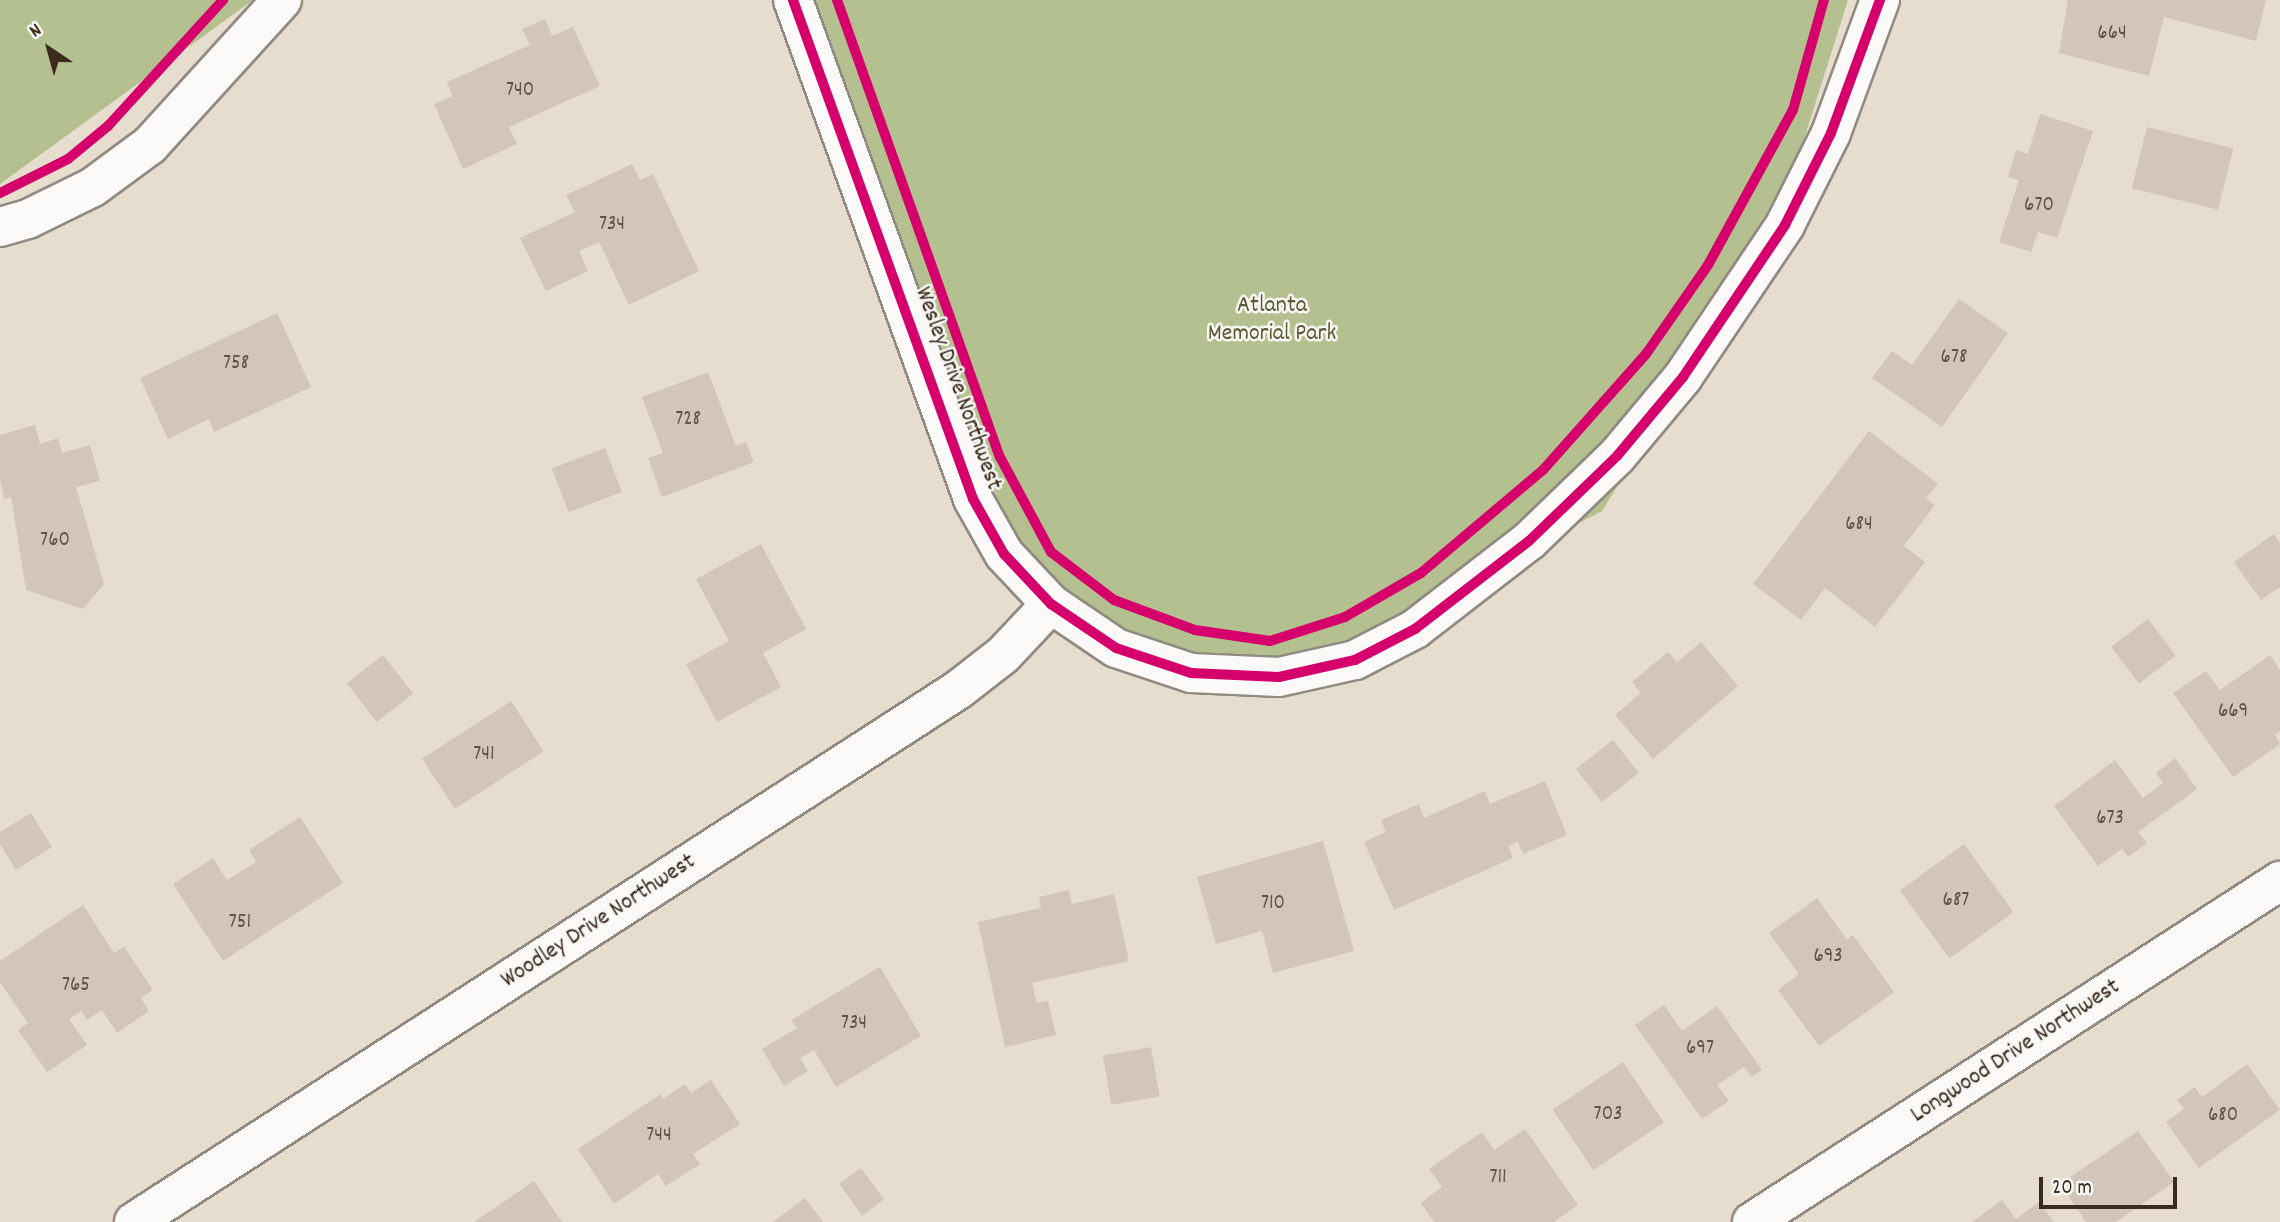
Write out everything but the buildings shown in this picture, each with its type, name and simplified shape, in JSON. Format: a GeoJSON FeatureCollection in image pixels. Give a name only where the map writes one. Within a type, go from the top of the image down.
{"type":"FeatureCollection","features":[{"type":"Feature","properties":{"kind":"street"},"geometry":{"type":"LineString","coordinates":[[0,227],[28,219],[93,187],[150,145],[282,0]]}},
{"type":"Feature","properties":{"kind":"street","name":"Wesley Drive Northwest"},"geometry":{"type":"LineString","coordinates":[[793,0],[972,499],[1004,554],[1051,604],[1116,648],[1191,673],[1279,677],[1354,660],[1415,629],[1529,541],[1617,456],[1683,377],[1785,225],[1830,133],[1880,0]]}},
{"type":"Feature","properties":{"kind":"street","name":"Woodley Drive Northwest"},"geometry":{"type":"LineString","coordinates":[[134,1222],[958,690],[1003,655],[1051,604]]}},
{"type":"Feature","properties":{"kind":"street","name":"Longwood Drive Northwest"},"geometry":{"type":"LineString","coordinates":[[1752,1222],[2280,881]]}},
{"type":"Feature","properties":{"kind":"green space"},"geometry":{"type":"Polygon","coordinates":[[[0,0],[253,0],[0,184],[0,0]]]}},
{"type":"Feature","properties":{"kind":"green space","name":"Atlanta Memorial Park"},"geometry":{"type":"Polygon","coordinates":[[[799,0],[1848,0],[1774,234],[1602,511],[1248,696],[1047,618],[903,271],[799,0]]]}},
{"type":"Feature","properties":{"kind":"cycle path"},"geometry":{"type":"LineString","coordinates":[[0,193],[68,159],[108,126],[223,0]]}},
{"type":"Feature","properties":{"kind":"cycle path"},"geometry":{"type":"LineString","coordinates":[[793,0],[973,499],[1004,554],[1051,604],[1116,648],[1191,673],[1279,677],[1355,660],[1415,629],[1529,541],[1617,456],[1683,377],[1785,225],[1831,133],[1880,0]]}},
{"type":"Feature","properties":{"kind":"cycle path"},"geometry":{"type":"LineString","coordinates":[[837,0],[1000,457],[1051,552],[1114,600],[1195,630],[1270,641],[1345,617],[1421,573],[1543,470],[1646,354],[1708,265],[1793,110],[1824,0]]}}]}
